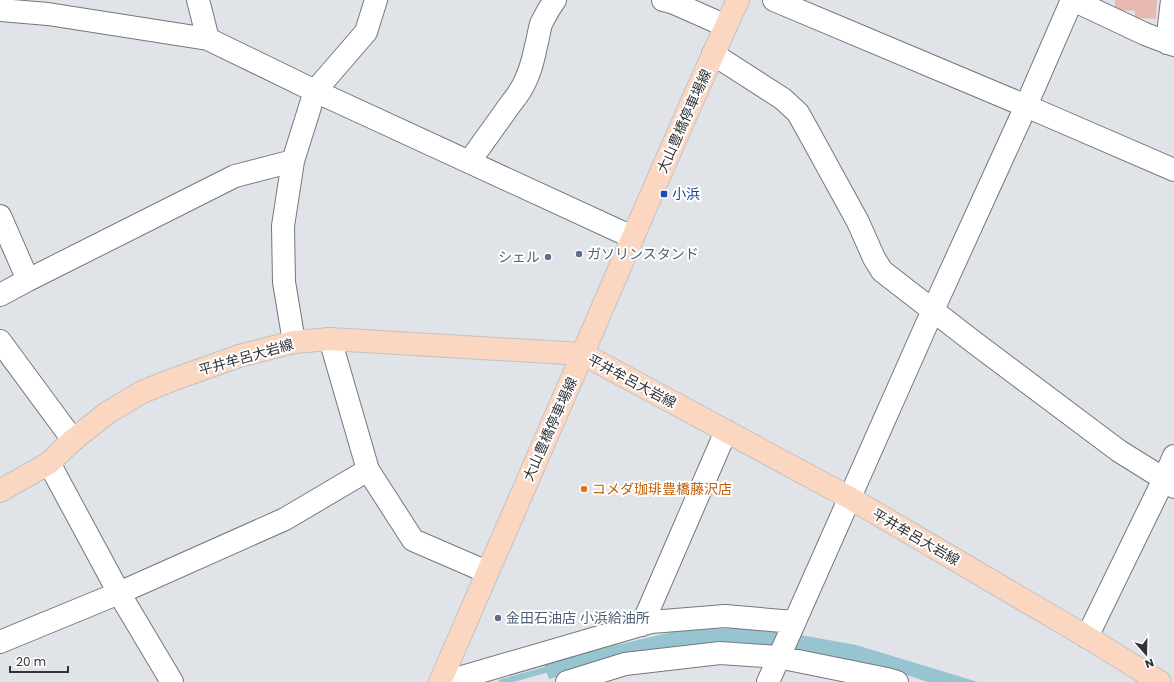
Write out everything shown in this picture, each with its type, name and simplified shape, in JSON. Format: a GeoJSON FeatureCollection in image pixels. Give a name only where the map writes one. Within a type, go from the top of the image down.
{"type":"FeatureCollection","features":[{"type":"Feature","properties":{"kind":"main road","name":"大山豊橋停車場線"},"geometry":{"type":"LineString","coordinates":[[440,682],[583,354],[632,237],[738,0]]}},
{"type":"Feature","properties":{"kind":"main road","name":"平井牟呂大岩線"},"geometry":{"type":"LineString","coordinates":[[0,491],[49,463],[73,440],[107,413],[142,392],[240,356],[294,342],[330,339],[583,354],[850,498],[1087,637],[1160,682]]}},
{"type":"Feature","properties":{"kind":"street"},"geometry":{"type":"LineString","coordinates":[[198,0],[208,39]]}},
{"type":"Feature","properties":{"kind":"street"},"geometry":{"type":"LineString","coordinates":[[294,342],[284,282],[283,233],[293,161],[315,91],[366,32],[376,0]]}},
{"type":"Feature","properties":{"kind":"street"},"geometry":{"type":"LineString","coordinates":[[469,162],[518,95],[525,83],[530,70],[541,26],[549,8],[555,0]]}},
{"type":"Feature","properties":{"kind":"street"},"geometry":{"type":"LineString","coordinates":[[663,0],[674,3],[726,26]]}},
{"type":"Feature","properties":{"kind":"street"},"geometry":{"type":"LineString","coordinates":[[774,0],[1174,170]]}},
{"type":"Feature","properties":{"kind":"street"},"geometry":{"type":"LineString","coordinates":[[768,682],[1072,0],[1145,34],[1171,44],[1172,0]]}},
{"type":"Feature","properties":{"kind":"street"},"geometry":{"type":"LineString","coordinates":[[0,10],[48,14],[208,39],[315,91],[632,237]]}},
{"type":"Feature","properties":{"kind":"street"},"geometry":{"type":"LineString","coordinates":[[713,54],[783,99],[798,113],[858,222],[874,258],[882,271],[975,344],[1119,451],[1169,483]]}},
{"type":"Feature","properties":{"kind":"street"},"geometry":{"type":"LineString","coordinates":[[0,295],[236,176],[293,161]]}},
{"type":"Feature","properties":{"kind":"street"},"geometry":{"type":"LineString","coordinates":[[0,216],[28,280]]}},
{"type":"Feature","properties":{"kind":"street"},"geometry":{"type":"LineString","coordinates":[[330,339],[368,470],[413,540],[487,572]]}},
{"type":"Feature","properties":{"kind":"street"},"geometry":{"type":"LineString","coordinates":[[0,342],[73,440]]}},
{"type":"Feature","properties":{"kind":"street"},"geometry":{"type":"LineString","coordinates":[[642,625],[726,431]]}},
{"type":"Feature","properties":{"kind":"street"},"geometry":{"type":"LineString","coordinates":[[1087,637],[1169,483],[1174,456]]}},
{"type":"Feature","properties":{"kind":"street"},"geometry":{"type":"LineString","coordinates":[[49,463],[119,593],[172,682]]}},
{"type":"Feature","properties":{"kind":"street"},"geometry":{"type":"LineString","coordinates":[[0,642],[119,593],[285,519],[368,470]]}},
{"type":"Feature","properties":{"kind":"street"},"geometry":{"type":"LineString","coordinates":[[445,682],[651,622],[725,616],[794,622]]}},
{"type":"Feature","properties":{"kind":"street"},"geometry":{"type":"LineString","coordinates":[[568,682],[720,653],[778,657],[890,681]]}},
{"type":"Feature","properties":{"kind":"water"},"geometry":{"type":"Polygon","coordinates":[[[746,628],[784,632],[856,645],[978,682],[928,682],[901,673],[848,660],[779,648],[705,643],[666,648],[549,679],[544,665],[578,654],[672,632],[705,629],[746,628]]]}},
{"type":"Feature","properties":{"kind":"building"},"geometry":{"type":"Polygon","coordinates":[[[1115,0],[1157,0],[1156,19],[1135,18],[1135,11],[1115,10],[1115,0]]]}},
{"type":"Feature","properties":{"kind":"waterway"},"geometry":{"type":"LineString","coordinates":[[502,682],[552,668]]}},
{"type":"Feature","properties":{"kind":"place","name":"小浜"},"geometry":{"type":"Point","coordinates":[664,194]}},
{"type":"Feature","properties":{"kind":"place","name":"ガソリンスタンド"},"geometry":{"type":"Point","coordinates":[579,254]}},
{"type":"Feature","properties":{"kind":"place","name":"シェル"},"geometry":{"type":"Point","coordinates":[548,257]}},
{"type":"Feature","properties":{"kind":"place","name":"コメダ珈琲豊橋藤沢店"},"geometry":{"type":"Point","coordinates":[584,489]}},
{"type":"Feature","properties":{"kind":"place","name":"金田石油店 小浜給油所"},"geometry":{"type":"Point","coordinates":[498,618]}}]}
